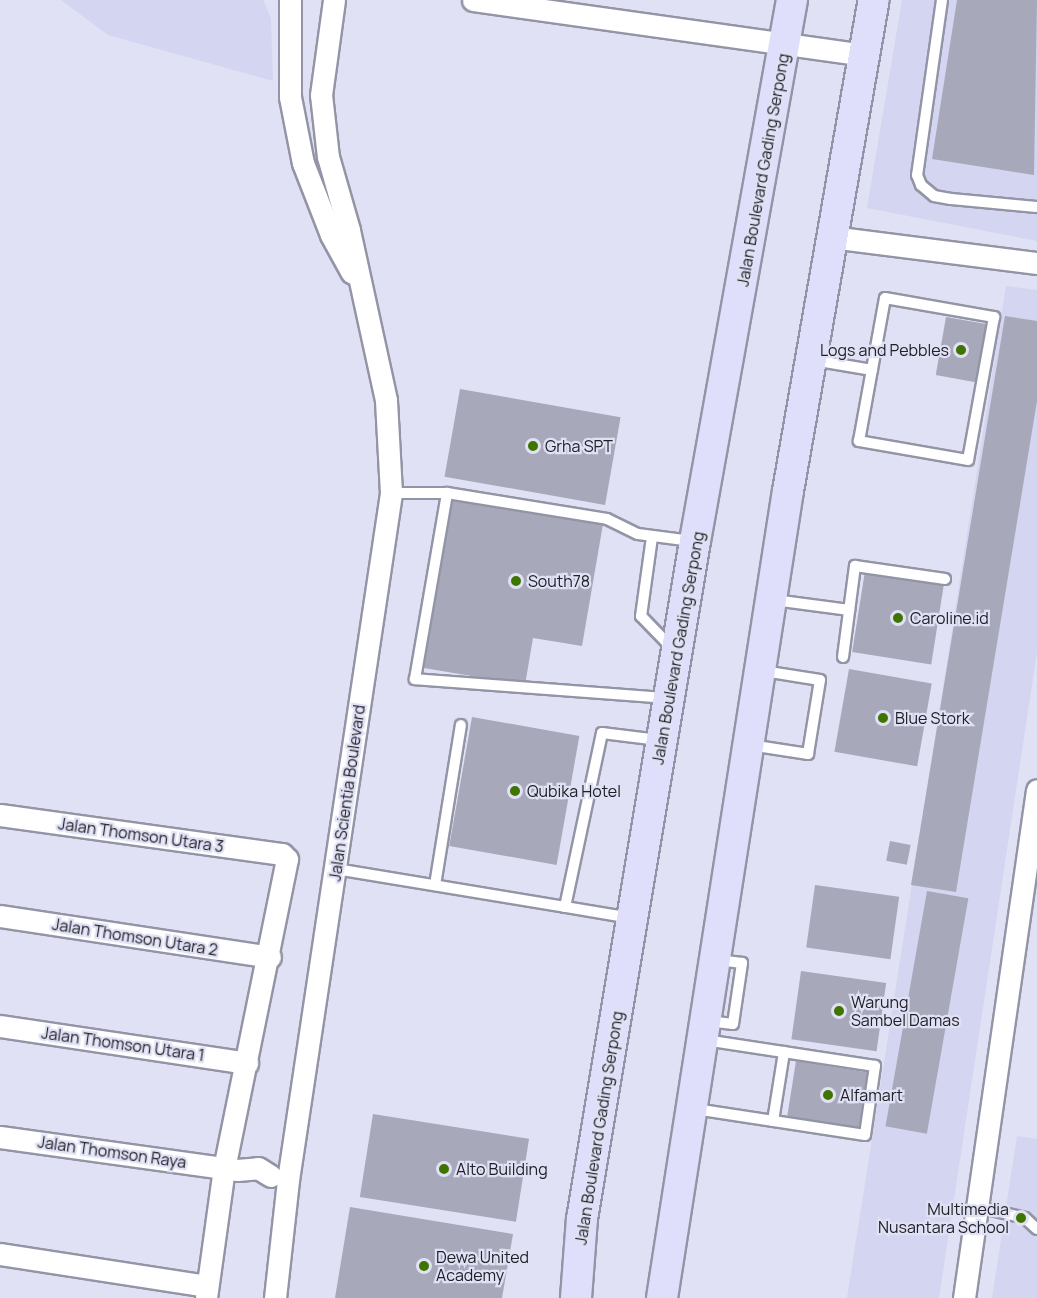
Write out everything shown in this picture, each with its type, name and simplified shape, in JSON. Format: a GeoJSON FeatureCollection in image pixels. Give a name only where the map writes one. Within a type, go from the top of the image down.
{"type":"FeatureCollection","features":[{"type":"Feature","properties":{"kind":"main road","name":"Jalan Boulevard Gading Serpong"},"geometry":{"type":"LineString","coordinates":[[576,1298],[582,1219],[695,542],[792,0]]}},
{"type":"Feature","properties":{"kind":"main road"},"geometry":{"type":"LineString","coordinates":[[662,1298],[771,599],[872,0]]}},
{"type":"Feature","properties":{"kind":"street","name":"Jalan Scientia Boulevard"},"geometry":{"type":"LineString","coordinates":[[290,0],[290,97],[303,163],[331,235],[361,289]]}},
{"type":"Feature","properties":{"kind":"street","name":"Jalan Scientia Boulevard"},"geometry":{"type":"LineString","coordinates":[[275,1298],[280,1178],[336,869],[391,493],[386,400],[349,230],[327,156],[321,94],[334,0]]}},
{"type":"Feature","properties":{"kind":"street"},"geometry":{"type":"LineString","coordinates":[[473,0],[786,41],[864,55]]}},
{"type":"Feature","properties":{"kind":"street"},"geometry":{"type":"LineString","coordinates":[[831,237],[1037,263]]}},
{"type":"Feature","properties":{"kind":"street"},"geometry":{"type":"LineString","coordinates":[[964,1298],[1037,790]]}},
{"type":"Feature","properties":{"kind":"street","name":"Jalan Thomson Utara 3"},"geometry":{"type":"LineString","coordinates":[[0,815],[282,854],[288,863],[270,957]]}},
{"type":"Feature","properties":{"kind":"street","name":"Jalan Thomson Utara 2"},"geometry":{"type":"LineString","coordinates":[[0,916],[270,957]]}},
{"type":"Feature","properties":{"kind":"street"},"geometry":{"type":"LineString","coordinates":[[0,1254],[206,1292],[230,1169],[247,1063],[270,957]]}},
{"type":"Feature","properties":{"kind":"street","name":"Jalan Thomson Utara 1"},"geometry":{"type":"LineString","coordinates":[[0,1026],[247,1063]]}},
{"type":"Feature","properties":{"kind":"street","name":"Jalan Thomson Raya"},"geometry":{"type":"LineString","coordinates":[[0,1137],[230,1169],[263,1169],[280,1178]]}},
{"type":"Feature","properties":{"kind":"lane"},"geometry":{"type":"LineString","coordinates":[[942,0],[917,175],[921,185],[934,196],[1037,207]]}},
{"type":"Feature","properties":{"kind":"lane"},"geometry":{"type":"LineString","coordinates":[[885,298],[994,318],[968,460],[859,441],[872,370],[885,298]]}},
{"type":"Feature","properties":{"kind":"lane"},"geometry":{"type":"LineString","coordinates":[[810,360],[872,370]]}},
{"type":"Feature","properties":{"kind":"lane"},"geometry":{"type":"LineString","coordinates":[[391,493],[447,493],[607,519],[652,537],[695,542]]}},
{"type":"Feature","properties":{"kind":"lane"},"geometry":{"type":"LineString","coordinates":[[447,493],[415,679],[669,698]]}},
{"type":"Feature","properties":{"kind":"lane"},"geometry":{"type":"LineString","coordinates":[[652,537],[641,616],[678,653]]}},
{"type":"Feature","properties":{"kind":"lane"},"geometry":{"type":"LineString","coordinates":[[843,657],[855,566],[945,579]]}},
{"type":"Feature","properties":{"kind":"lane"},"geometry":{"type":"LineString","coordinates":[[771,599],[849,610]]}},
{"type":"Feature","properties":{"kind":"lane"},"geometry":{"type":"LineString","coordinates":[[748,744],[808,754],[820,680],[760,671]]}},
{"type":"Feature","properties":{"kind":"lane"},"geometry":{"type":"LineString","coordinates":[[435,885],[461,725]]}},
{"type":"Feature","properties":{"kind":"lane"},"geometry":{"type":"LineString","coordinates":[[565,907],[602,733],[662,741]]}},
{"type":"Feature","properties":{"kind":"lane"},"geometry":{"type":"LineString","coordinates":[[336,869],[633,918]]}},
{"type":"Feature","properties":{"kind":"lane"},"geometry":{"type":"LineString","coordinates":[[692,1109],[865,1135],[875,1066],[784,1052],[704,1030]]}},
{"type":"Feature","properties":{"kind":"lane"},"geometry":{"type":"LineString","coordinates":[[773,1121],[784,1052]]}},
{"type":"Feature","properties":{"kind":"lane"},"geometry":{"type":"LineString","coordinates":[[978,1207],[1025,1218],[1037,1229]]}},
{"type":"Feature","properties":{"kind":"shaded area"},"geometry":{"type":"Polygon","coordinates":[[[61,0],[263,0],[271,18],[273,81],[108,35],[61,0]]]}},
{"type":"Feature","properties":{"kind":"shaded area"},"geometry":{"type":"Polygon","coordinates":[[[902,0],[1037,0],[1037,241],[867,208],[902,0]]]}},
{"type":"Feature","properties":{"kind":"shaded area"},"geometry":{"type":"Polygon","coordinates":[[[1006,286],[1037,290],[1037,652],[939,1298],[847,1298],[1006,286]]]}},
{"type":"Feature","properties":{"kind":"shaded area","name":"Multimedia Nusantara School"},"geometry":{"type":"Polygon","coordinates":[[[1017,1136],[1037,1139],[1037,1298],[992,1298],[1017,1136]]]}},
{"type":"Feature","properties":{"kind":"building"},"geometry":{"type":"Polygon","coordinates":[[[957,0],[1037,0],[1034,175],[932,159],[957,0]]]}},
{"type":"Feature","properties":{"kind":"building"},"geometry":{"type":"Polygon","coordinates":[[[1005,316],[1037,321],[1037,401],[956,892],[911,885],[1005,316]]]}},
{"type":"Feature","properties":{"kind":"building","name":"Logs and Pebbles"},"geometry":{"type":"Polygon","coordinates":[[[946,317],[987,324],[977,382],[936,375],[946,317]]]}},
{"type":"Feature","properties":{"kind":"building","name":"Grha SPT"},"geometry":{"type":"Polygon","coordinates":[[[460,389],[621,417],[605,505],[445,477],[460,389]]]}},
{"type":"Feature","properties":{"kind":"building","name":"South78"},"geometry":{"type":"Polygon","coordinates":[[[453,499],[603,524],[582,646],[533,638],[525,685],[424,668],[453,499]]]}},
{"type":"Feature","properties":{"kind":"building","name":"Caroline.id"},"geometry":{"type":"Polygon","coordinates":[[[865,571],[944,584],[931,665],[852,652],[865,571]]]}},
{"type":"Feature","properties":{"kind":"building","name":"Blue Stork"},"geometry":{"type":"Polygon","coordinates":[[[849,669],[932,684],[917,766],[834,752],[849,669]]]}},
{"type":"Feature","properties":{"kind":"building","name":"Qubika Hotel"},"geometry":{"type":"Polygon","coordinates":[[[472,717],[579,736],[557,865],[449,846],[472,717]]]}},
{"type":"Feature","properties":{"kind":"building"},"geometry":{"type":"Polygon","coordinates":[[[890,841],[911,845],[907,865],[886,861],[890,841]]]}},
{"type":"Feature","properties":{"kind":"building"},"geometry":{"type":"Polygon","coordinates":[[[815,885],[899,897],[890,959],[806,947],[815,885]]]}},
{"type":"Feature","properties":{"kind":"building"},"geometry":{"type":"Polygon","coordinates":[[[927,891],[968,898],[927,1134],[885,1126],[927,891]]]}},
{"type":"Feature","properties":{"kind":"building","name":"Warung Sambel Damas"},"geometry":{"type":"Polygon","coordinates":[[[801,971],[886,983],[877,1051],[791,1039],[801,971]]]}},
{"type":"Feature","properties":{"kind":"building","name":"Alfamart"},"geometry":{"type":"Polygon","coordinates":[[[796,1061],[868,1072],[859,1130],[787,1118],[796,1061]]]}},
{"type":"Feature","properties":{"kind":"building","name":"Alto Building"},"geometry":{"type":"Polygon","coordinates":[[[373,1114],[529,1139],[516,1222],[360,1197],[373,1114]]]}},
{"type":"Feature","properties":{"kind":"building","name":"Dewa United Academy"},"geometry":{"type":"Polygon","coordinates":[[[350,1207],[513,1234],[502,1298],[335,1298],[350,1207]]]}},
{"type":"Feature","properties":{"kind":"place","name":"Logs and Pebbles"},"geometry":{"type":"Point","coordinates":[961,350]}},
{"type":"Feature","properties":{"kind":"place","name":"Grha SPT"},"geometry":{"type":"Point","coordinates":[533,446]}},
{"type":"Feature","properties":{"kind":"place","name":"South78"},"geometry":{"type":"Point","coordinates":[516,581]}},
{"type":"Feature","properties":{"kind":"place","name":"Caroline.id"},"geometry":{"type":"Point","coordinates":[898,618]}},
{"type":"Feature","properties":{"kind":"place","name":"Blue Stork"},"geometry":{"type":"Point","coordinates":[883,718]}},
{"type":"Feature","properties":{"kind":"place","name":"Qubika Hotel"},"geometry":{"type":"Point","coordinates":[515,791]}},
{"type":"Feature","properties":{"kind":"place","name":"Warung Sambel Damas"},"geometry":{"type":"Point","coordinates":[839,1011]}},
{"type":"Feature","properties":{"kind":"place","name":"Alfamart"},"geometry":{"type":"Point","coordinates":[828,1095]}},
{"type":"Feature","properties":{"kind":"place","name":"Alto Building"},"geometry":{"type":"Point","coordinates":[444,1169]}},
{"type":"Feature","properties":{"kind":"place","name":"Multimedia Nusantara School"},"geometry":{"type":"Point","coordinates":[1021,1218]}},
{"type":"Feature","properties":{"kind":"place","name":"Dewa United Academy"},"geometry":{"type":"Point","coordinates":[424,1266]}}]}
